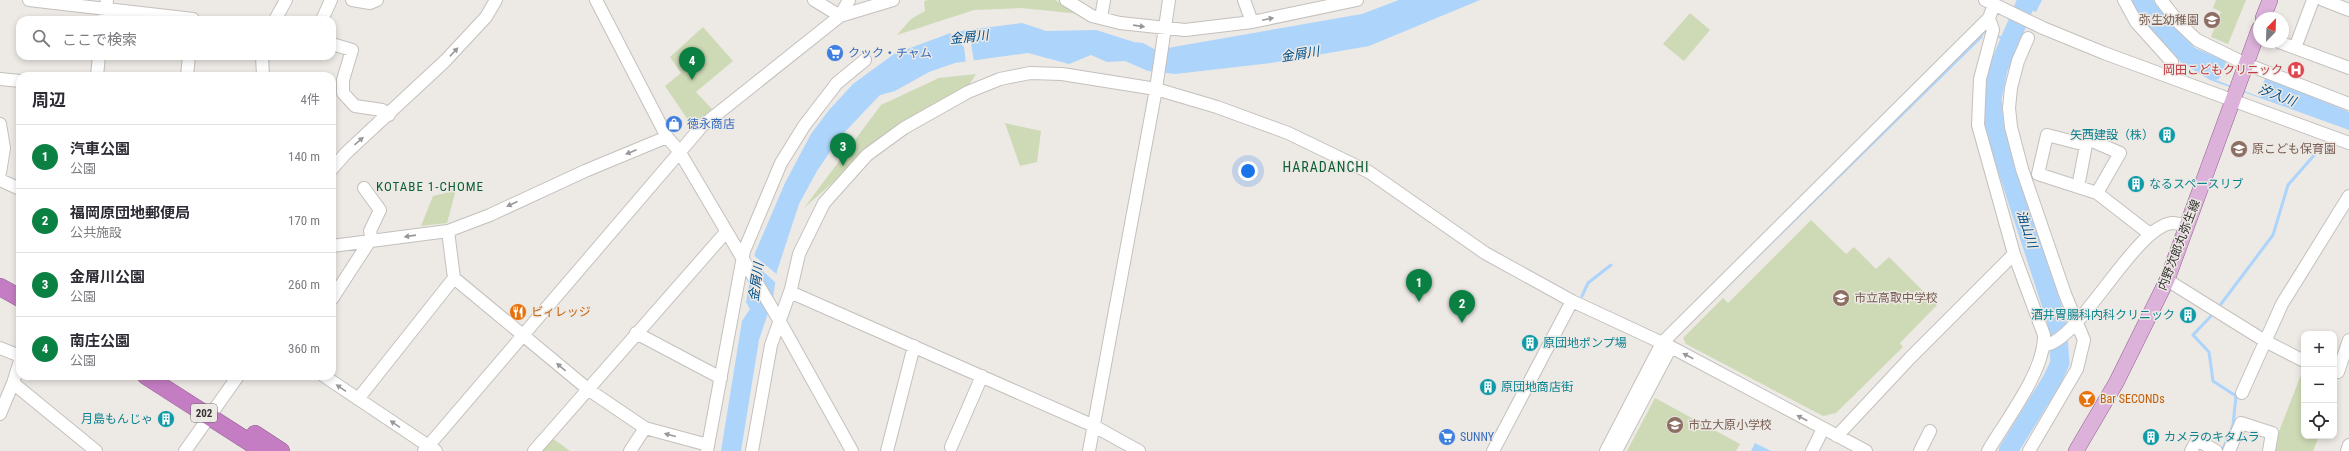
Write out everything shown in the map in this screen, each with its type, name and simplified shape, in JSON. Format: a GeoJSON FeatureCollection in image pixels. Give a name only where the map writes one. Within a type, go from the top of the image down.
{"type":"FeatureCollection","features":[{"type":"Feature","properties":{"kind":"highway"},"geometry":{"type":"LineString","coordinates":[[0,275],[16,283]]}},
{"type":"Feature","properties":{"kind":"highway"},"geometry":{"type":"LineString","coordinates":[[0,287],[16,296]]}},
{"type":"Feature","properties":{"kind":"highway","name":"202"},"geometry":{"type":"LineString","coordinates":[[153,380],[281,451]]}},
{"type":"Feature","properties":{"kind":"highway","name":"202"},"geometry":{"type":"LineString","coordinates":[[170,380],[263,451]]}},
{"type":"Feature","properties":{"kind":"main road"},"geometry":{"type":"LineString","coordinates":[[2265,12],[2270,0]]}},
{"type":"Feature","properties":{"kind":"main road","name":"内野次郎丸弥生線"},"geometry":{"type":"LineString","coordinates":[[2076,451],[2116,383],[2167,280],[2253,45]]}},
{"type":"Feature","properties":{"kind":"street"},"geometry":{"type":"LineString","coordinates":[[29,0],[160,16]]}},
{"type":"Feature","properties":{"kind":"street"},"geometry":{"type":"LineString","coordinates":[[277,16],[286,0]]}},
{"type":"Feature","properties":{"kind":"street"},"geometry":{"type":"LineString","coordinates":[[324,16],[331,0]]}},
{"type":"Feature","properties":{"kind":"street"},"geometry":{"type":"LineString","coordinates":[[352,0],[370,4],[377,0]]}},
{"type":"Feature","properties":{"kind":"street"},"geometry":{"type":"LineString","coordinates":[[336,164],[346,153],[389,115],[456,50],[486,17],[496,0]]}},
{"type":"Feature","properties":{"kind":"street"},"geometry":{"type":"LineString","coordinates":[[596,0],[667,137],[679,151],[779,320],[852,451]]}},
{"type":"Feature","properties":{"kind":"street"},"geometry":{"type":"LineString","coordinates":[[814,0],[840,16]]}},
{"type":"Feature","properties":{"kind":"street"},"geometry":{"type":"LineString","coordinates":[[840,16],[849,0]]}},
{"type":"Feature","properties":{"kind":"street"},"geometry":{"type":"LineString","coordinates":[[330,380],[429,449],[523,334],[702,126],[840,16],[893,0]]}},
{"type":"Feature","properties":{"kind":"street"},"geometry":{"type":"LineString","coordinates":[[1066,0],[1092,16],[1120,23],[1166,30],[1185,30],[1252,22],[1316,4],[1357,0]]}},
{"type":"Feature","properties":{"kind":"street"},"geometry":{"type":"LineString","coordinates":[[1101,18],[1104,0]]}},
{"type":"Feature","properties":{"kind":"street"},"geometry":{"type":"LineString","coordinates":[[1090,451],[1159,77],[1169,0]]}},
{"type":"Feature","properties":{"kind":"street"},"geometry":{"type":"LineString","coordinates":[[1244,0],[1252,22]]}},
{"type":"Feature","properties":{"kind":"street"},"geometry":{"type":"LineString","coordinates":[[2124,0],[2136,22],[2172,62],[2172,77]]}},
{"type":"Feature","properties":{"kind":"street"},"geometry":{"type":"LineString","coordinates":[[2161,0],[2180,24],[2197,40],[2246,64],[2349,104]]}},
{"type":"Feature","properties":{"kind":"street"},"geometry":{"type":"LineString","coordinates":[[2295,48],[2313,0]]}},
{"type":"Feature","properties":{"kind":"street"},"geometry":{"type":"LineString","coordinates":[[2323,0],[2349,10]]}},
{"type":"Feature","properties":{"kind":"street"},"geometry":{"type":"LineString","coordinates":[[2047,345],[2014,254],[1978,125],[1980,78],[1993,30],[1989,18],[1990,3],[2034,24],[2349,143]]}},
{"type":"Feature","properties":{"kind":"street"},"geometry":{"type":"LineString","coordinates":[[1606,451],[1667,345],[1989,18]]}},
{"type":"Feature","properties":{"kind":"street"},"geometry":{"type":"LineString","coordinates":[[2028,38],[2018,61],[2011,88],[2009,108],[2012,128],[2022,169],[2074,325],[2084,340],[2078,369],[2029,451]]}},
{"type":"Feature","properties":{"kind":"street"},"geometry":{"type":"LineString","coordinates":[[336,45],[352,50],[343,80],[343,93],[355,106],[382,110],[389,115]]}},
{"type":"Feature","properties":{"kind":"street"},"geometry":{"type":"LineString","coordinates":[[2289,46],[2348,64]]}},
{"type":"Feature","properties":{"kind":"street"},"geometry":{"type":"LineString","coordinates":[[97,72],[98,60]]}},
{"type":"Feature","properties":{"kind":"street"},"geometry":{"type":"LineString","coordinates":[[187,72],[189,60]]}},
{"type":"Feature","properties":{"kind":"street"},"geometry":{"type":"LineString","coordinates":[[262,60],[263,72]]}},
{"type":"Feature","properties":{"kind":"street"},"geometry":{"type":"LineString","coordinates":[[448,231],[454,278],[589,390],[644,428],[707,448],[742,258],[781,162],[804,126],[837,83],[865,60]]}},
{"type":"Feature","properties":{"kind":"street"},"geometry":{"type":"LineString","coordinates":[[752,451],[771,345],[790,292],[799,254],[824,203],[867,155],[904,128],[968,92],[1000,79],[1030,73],[1062,74],[1156,89],[1217,107],[1288,133],[1369,172],[1485,253],[1572,301],[1667,345],[1866,451]]}},
{"type":"Feature","properties":{"kind":"street"},"geometry":{"type":"LineString","coordinates":[[0,78],[16,80]]}},
{"type":"Feature","properties":{"kind":"street"},"geometry":{"type":"LineString","coordinates":[[0,124],[4,148],[0,173]]}},
{"type":"Feature","properties":{"kind":"street"},"geometry":{"type":"LineString","coordinates":[[2086,145],[2047,135],[2038,174],[2097,193],[2146,231],[2152,233]]}},
{"type":"Feature","properties":{"kind":"street"},"geometry":{"type":"LineString","coordinates":[[336,246],[448,231],[490,215],[585,171],[667,137]]}},
{"type":"Feature","properties":{"kind":"street"},"geometry":{"type":"LineString","coordinates":[[2078,187],[2086,145],[2090,140],[2120,153],[2097,193]]}},
{"type":"Feature","properties":{"kind":"street"},"geometry":{"type":"LineString","coordinates":[[0,180],[16,187]]}},
{"type":"Feature","properties":{"kind":"street"},"geometry":{"type":"LineString","coordinates":[[336,293],[370,242],[370,231],[380,210],[364,188]]}},
{"type":"Feature","properties":{"kind":"street"},"geometry":{"type":"LineString","coordinates":[[2242,393],[2282,304],[2349,196]]}},
{"type":"Feature","properties":{"kind":"street"},"geometry":{"type":"LineString","coordinates":[[1988,451],[2029,383],[2047,345],[2074,325],[2127,260],[2152,233],[2171,223],[2187,225]]}},
{"type":"Feature","properties":{"kind":"street"},"geometry":{"type":"LineString","coordinates":[[534,451],[726,232]]}},
{"type":"Feature","properties":{"kind":"street"},"geometry":{"type":"LineString","coordinates":[[1837,436],[1910,358],[2014,254]]}},
{"type":"Feature","properties":{"kind":"street"},"geometry":{"type":"LineString","coordinates":[[358,399],[454,278]]}},
{"type":"Feature","properties":{"kind":"street"},"geometry":{"type":"LineString","coordinates":[[2167,280],[2265,341],[2301,359]]}},
{"type":"Feature","properties":{"kind":"street"},"geometry":{"type":"LineString","coordinates":[[790,292],[1094,426],[1139,451]]}},
{"type":"Feature","properties":{"kind":"street"},"geometry":{"type":"LineString","coordinates":[[1494,451],[1572,301]]}},
{"type":"Feature","properties":{"kind":"street"},"geometry":{"type":"LineString","coordinates":[[636,333],[721,378]]}},
{"type":"Feature","properties":{"kind":"street"},"geometry":{"type":"LineString","coordinates":[[2340,372],[2349,340]]}},
{"type":"Feature","properties":{"kind":"street"},"geometry":{"type":"LineString","coordinates":[[1616,451],[1667,345]]}},
{"type":"Feature","properties":{"kind":"street"},"geometry":{"type":"LineString","coordinates":[[887,451],[914,346]]}},
{"type":"Feature","properties":{"kind":"street"},"geometry":{"type":"LineString","coordinates":[[0,348],[16,354]]}},
{"type":"Feature","properties":{"kind":"street"},"geometry":{"type":"LineString","coordinates":[[0,414],[16,374]]}},
{"type":"Feature","properties":{"kind":"street"},"geometry":{"type":"LineString","coordinates":[[950,447],[982,376]]}},
{"type":"Feature","properties":{"kind":"street"},"geometry":{"type":"LineString","coordinates":[[185,451],[235,380]]}},
{"type":"Feature","properties":{"kind":"street"},"geometry":{"type":"LineString","coordinates":[[13,383],[96,451]]}},
{"type":"Feature","properties":{"kind":"street"},"geometry":{"type":"LineString","coordinates":[[2229,451],[2241,423],[2272,433],[2269,451]]}},
{"type":"Feature","properties":{"kind":"street"},"geometry":{"type":"LineString","coordinates":[[630,451],[644,428]]}},
{"type":"Feature","properties":{"kind":"street"},"geometry":{"type":"LineString","coordinates":[[1812,451],[1823,429]]}},
{"type":"Feature","properties":{"kind":"street"},"geometry":{"type":"LineString","coordinates":[[1920,451],[1930,431]]}},
{"type":"Feature","properties":{"kind":"street"},"geometry":{"type":"LineString","coordinates":[[2191,451],[2197,440],[2216,451]]}},
{"type":"Feature","properties":{"kind":"street"},"geometry":{"type":"LineString","coordinates":[[2347,451],[2349,445]]}},
{"type":"Feature","properties":{"kind":"green space"},"geometry":{"type":"Polygon","coordinates":[[[1055,0],[1081,14],[1021,8],[974,10],[897,35],[911,19],[925,11],[924,1],[1055,0]]]}},
{"type":"Feature","properties":{"kind":"green space"},"geometry":{"type":"Polygon","coordinates":[[[2216,0],[2246,0],[2228,44],[2211,37],[2221,12],[2213,8],[2216,0]]]}},
{"type":"Feature","properties":{"kind":"green space"},"geometry":{"type":"Polygon","coordinates":[[[1690,13],[1710,30],[1684,61],[1663,44],[1690,13]]]}},
{"type":"Feature","properties":{"kind":"green space"},"geometry":{"type":"Polygon","coordinates":[[[703,27],[733,61],[696,92],[712,109],[692,126],[665,86],[681,73],[670,57],[703,27]]]}},
{"type":"Feature","properties":{"kind":"green space"},"geometry":{"type":"Polygon","coordinates":[[[976,74],[969,85],[898,125],[804,208],[881,105],[939,78],[976,74]]]}},
{"type":"Feature","properties":{"kind":"green space"},"geometry":{"type":"Polygon","coordinates":[[[1005,123],[1041,131],[1037,162],[1020,166],[1005,123]]]}},
{"type":"Feature","properties":{"kind":"green space"},"geometry":{"type":"Polygon","coordinates":[[[453,182],[458,182],[447,223],[421,226],[433,196],[449,192],[453,182]]]}},
{"type":"Feature","properties":{"kind":"green space"},"geometry":{"type":"Polygon","coordinates":[[[1811,220],[1846,254],[1854,247],[1876,269],[1889,257],[1937,305],[1900,343],[1903,347],[1836,413],[1823,416],[1686,344],[1683,338],[1723,298],[1728,303],[1811,220]]]}},
{"type":"Feature","properties":{"kind":"green space"},"geometry":{"type":"Polygon","coordinates":[[[2301,375],[2301,439],[2318,439],[2313,451],[2275,451],[2278,434],[2301,375]]]}},
{"type":"Feature","properties":{"kind":"green space","name":"市立大原小学校"},"geometry":{"type":"Polygon","coordinates":[[[1655,398],[1740,444],[1736,451],[1627,451],[1655,398]]]}},
{"type":"Feature","properties":{"kind":"green space"},"geometry":{"type":"Polygon","coordinates":[[[552,438],[570,451],[541,451],[552,438]]]}},
{"type":"Feature","properties":{"kind":"water","name":"金屑川"},"geometry":{"type":"Polygon","coordinates":[[[1399,0],[1480,0],[1369,46],[1271,63],[1175,74],[1148,71],[1125,61],[1107,62],[1091,55],[1069,64],[1028,53],[955,63],[929,72],[895,91],[880,95],[840,137],[817,171],[799,204],[777,271],[773,298],[759,340],[741,451],[721,451],[742,321],[750,309],[746,302],[755,253],[785,183],[811,134],[829,110],[853,84],[894,54],[953,32],[1022,23],[1046,31],[1096,30],[1134,42],[1143,43],[1156,50],[1362,14],[1399,0]]]}},
{"type":"Feature","properties":{"kind":"water"},"geometry":{"type":"Polygon","coordinates":[[[2020,0],[2042,0],[2036,12],[2018,4],[2020,0]]]}},
{"type":"Feature","properties":{"kind":"water","name":"汐入川"},"geometry":{"type":"Polygon","coordinates":[[[2129,0],[2153,0],[2172,25],[2195,48],[2349,112],[2349,130],[2210,80],[2182,63],[2158,42],[2137,16],[2129,0]]]}},
{"type":"Feature","properties":{"kind":"water"},"geometry":{"type":"Polygon","coordinates":[[[1978,34],[1983,37],[1675,339],[1672,338],[1978,34]]]}},
{"type":"Feature","properties":{"kind":"water"},"geometry":{"type":"Polygon","coordinates":[[[1755,443],[1771,451],[1751,451],[1755,443]]]}},
{"type":"Feature","properties":{"kind":"pier"},"geometry":{"type":"Polygon","coordinates":[[[969,28],[975,28],[971,43],[974,62],[966,63],[964,47],[949,32],[957,30],[965,38],[969,28]]]}},
{"type":"Feature","properties":{"kind":"pier"},"geometry":{"type":"Polygon","coordinates":[[[2227,60],[2266,76],[2259,94],[2260,97],[2216,80],[2219,79],[2227,60]]]}},
{"type":"Feature","properties":{"kind":"pier"},"geometry":{"type":"Polygon","coordinates":[[[752,254],[779,276],[777,284],[751,260],[752,254]]]}},
{"type":"Feature","properties":{"kind":"waterway","name":"油山川"},"geometry":{"type":"LineString","coordinates":[[2008,451],[2052,380],[2060,363],[2057,322],[1995,131],[1992,99],[1998,69],[2027,0]]}},
{"type":"Feature","properties":{"kind":"waterway"},"geometry":{"type":"LineString","coordinates":[[1978,38],[1985,31]]}},
{"type":"Feature","properties":{"kind":"waterway"},"geometry":{"type":"LineString","coordinates":[[2000,37],[2009,41]]}},
{"type":"Feature","properties":{"kind":"waterway"},"geometry":{"type":"LineString","coordinates":[[2221,304],[2273,235],[2288,185],[2324,144]]}},
{"type":"Feature","properties":{"kind":"waterway"},"geometry":{"type":"LineString","coordinates":[[1582,296],[1588,283],[1611,265]]}},
{"type":"Feature","properties":{"kind":"waterway"},"geometry":{"type":"LineString","coordinates":[[2212,315],[2193,335],[2209,352],[2213,381],[2236,396],[2233,425],[2222,451]]}},
{"type":"Feature","properties":{"kind":"place","name":"弥生幼稚園"},"geometry":{"type":"Point","coordinates":[2212,20]}},
{"type":"Feature","properties":{"kind":"place","name":"クック・チャム"},"geometry":{"type":"Point","coordinates":[835,53]}},
{"type":"Feature","properties":{"kind":"place","name":"岡田こどもクリニック"},"geometry":{"type":"Point","coordinates":[2296,70]}},
{"type":"Feature","properties":{"kind":"place","name":"南庄公園"},"geometry":{"type":"Point","coordinates":[692,80]}},
{"type":"Feature","properties":{"kind":"place","name":"徳永商店"},"geometry":{"type":"Point","coordinates":[674,124]}},
{"type":"Feature","properties":{"kind":"place","name":"矢西建設（株）"},"geometry":{"type":"Point","coordinates":[2167,135]}},
{"type":"Feature","properties":{"kind":"place","name":"原こども保育園"},"geometry":{"type":"Point","coordinates":[2239,149]}},
{"type":"Feature","properties":{"kind":"place","name":"金屑川公園"},"geometry":{"type":"Point","coordinates":[843,166]}},
{"type":"Feature","properties":{"kind":"place","name":"なるスペースリブ"},"geometry":{"type":"Point","coordinates":[2136,184]}},
{"type":"Feature","properties":{"kind":"place","name":"市立高取中学校"},"geometry":{"type":"Point","coordinates":[1841,298]}},
{"type":"Feature","properties":{"kind":"place","name":"汽車公園"},"geometry":{"type":"Point","coordinates":[1419,302]}},
{"type":"Feature","properties":{"kind":"place","name":"ビィレッジ"},"geometry":{"type":"Point","coordinates":[518,312]}},
{"type":"Feature","properties":{"kind":"place","name":"酒井胃腸科内科クリニック"},"geometry":{"type":"Point","coordinates":[2188,315]}},
{"type":"Feature","properties":{"kind":"place","name":"福岡原団地郵便局"},"geometry":{"type":"Point","coordinates":[1462,323]}},
{"type":"Feature","properties":{"kind":"place","name":"原団地ポンプ場"},"geometry":{"type":"Point","coordinates":[1530,343]}},
{"type":"Feature","properties":{"kind":"place","name":"原団地商店街"},"geometry":{"type":"Point","coordinates":[1488,387]}},
{"type":"Feature","properties":{"kind":"place","name":"Bar SECONDs"},"geometry":{"type":"Point","coordinates":[2087,399]}},
{"type":"Feature","properties":{"kind":"place","name":"月島もんじゃ"},"geometry":{"type":"Point","coordinates":[166,419]}},
{"type":"Feature","properties":{"kind":"place","name":"市立大原小学校"},"geometry":{"type":"Point","coordinates":[1675,425]}},
{"type":"Feature","properties":{"kind":"place","name":"SUNNY"},"geometry":{"type":"Point","coordinates":[1447,437]}},
{"type":"Feature","properties":{"kind":"place","name":"カメラのキタムラ"},"geometry":{"type":"Point","coordinates":[2151,437]}},
{"type":"Feature","properties":{"kind":"district","name":"HARADANCHI"},"geometry":{"type":"Point","coordinates":[1326,167]}},
{"type":"Feature","properties":{"kind":"district","name":"KOTABE 1-CHOME"},"geometry":{"type":"Point","coordinates":[430,186]}}]}
